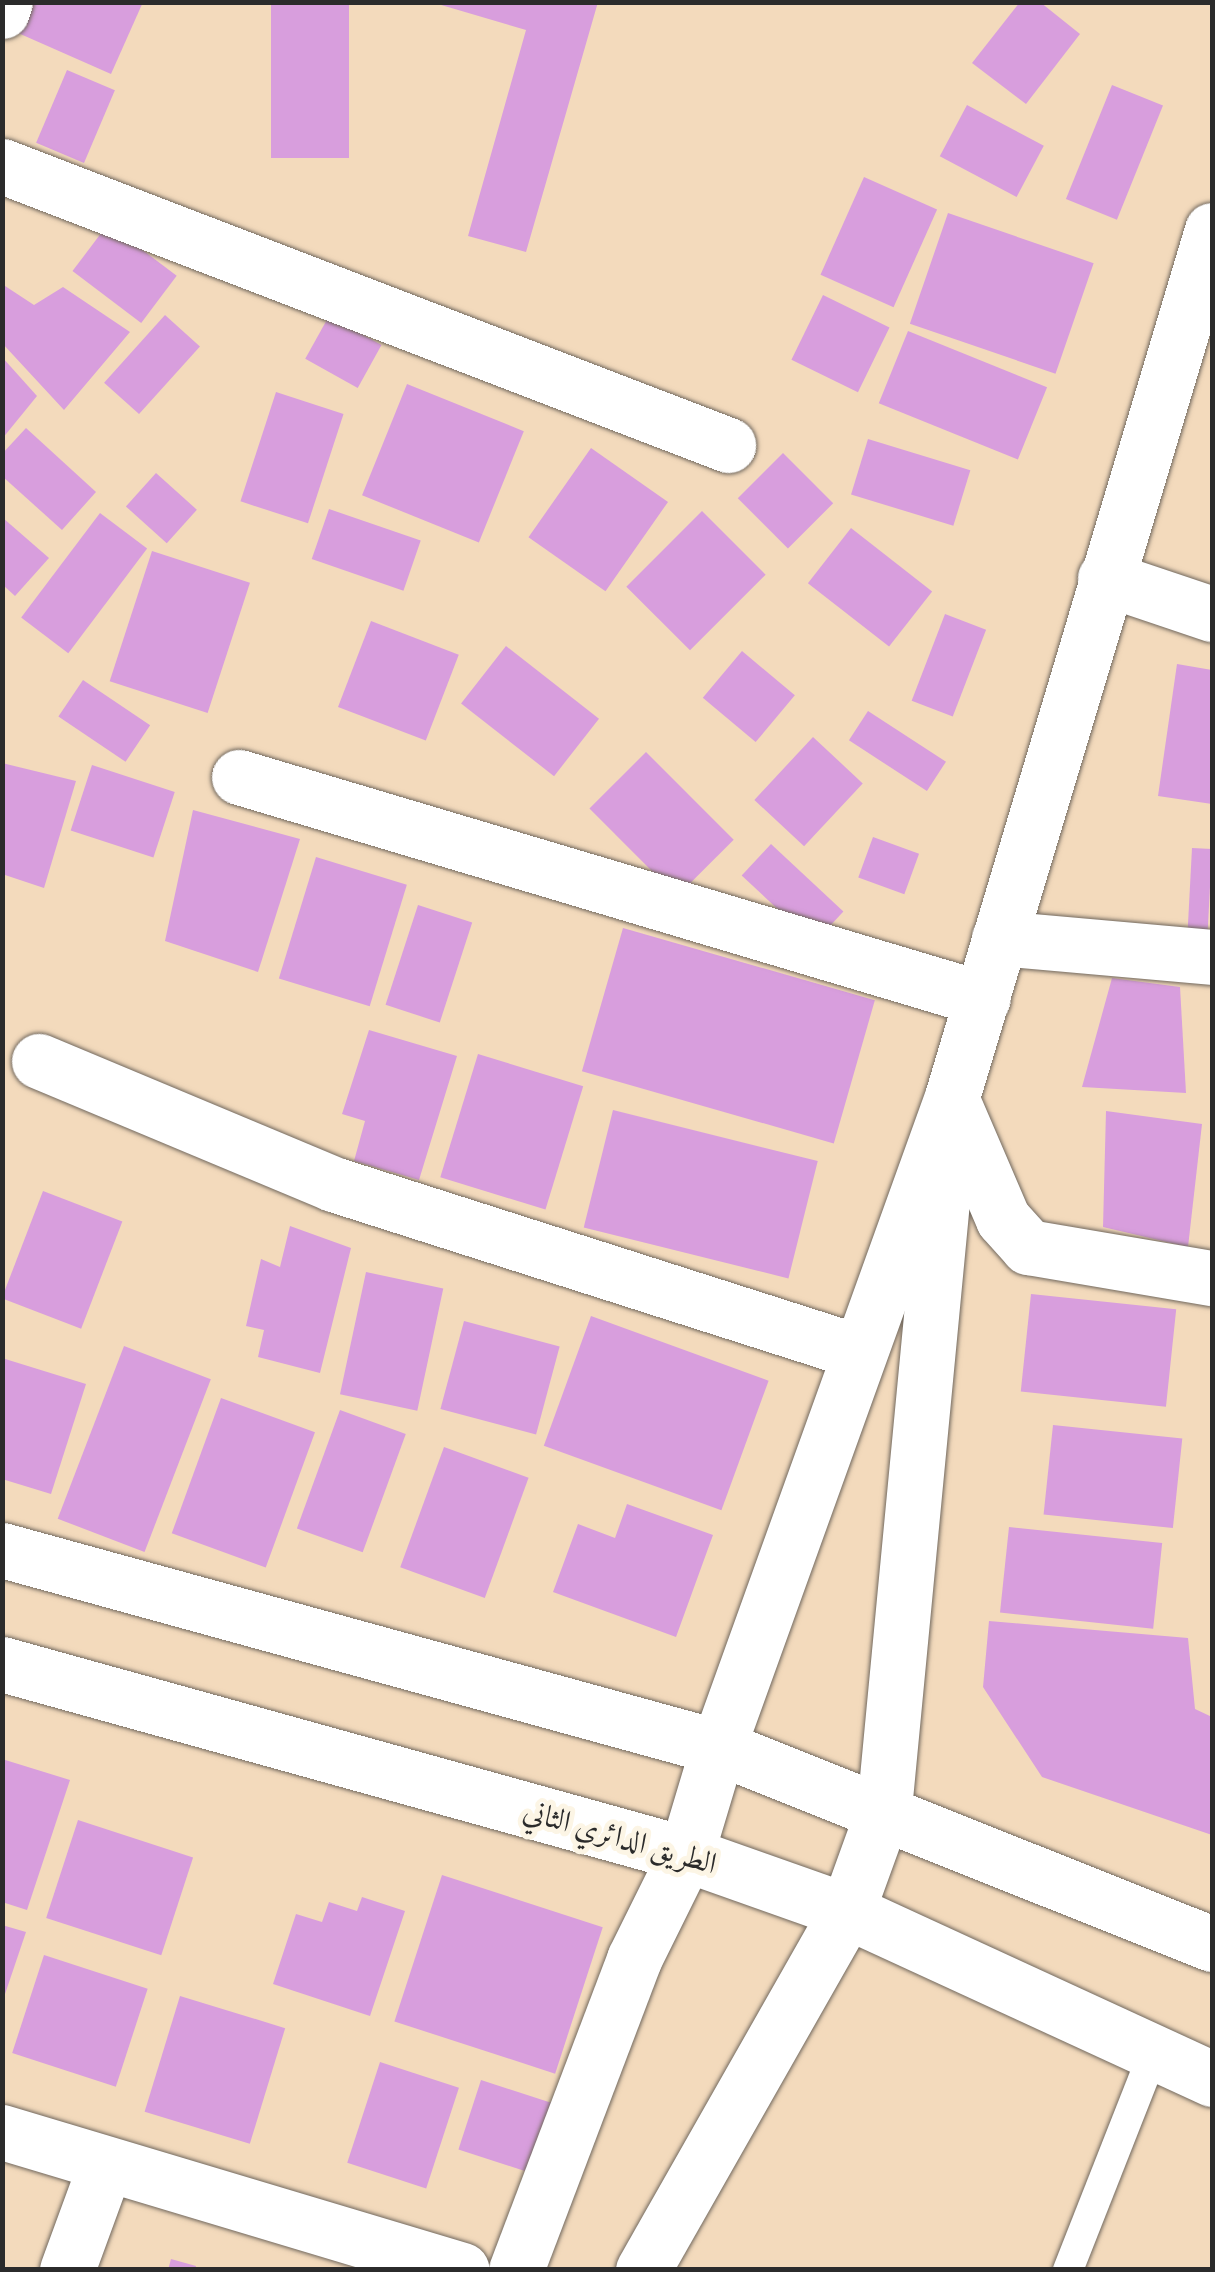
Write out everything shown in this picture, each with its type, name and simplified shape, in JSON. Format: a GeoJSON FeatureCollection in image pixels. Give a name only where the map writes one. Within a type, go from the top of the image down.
{"type":"FeatureCollection","features":[{"type":"Feature","properties":{"kind":"street"},"geometry":{"type":"LineString","coordinates":[[2,11],[6,2]]}},
{"type":"Feature","properties":{"kind":"street"},"geometry":{"type":"LineString","coordinates":[[2,166],[728,444]]}},
{"type":"Feature","properties":{"kind":"street"},"geometry":{"type":"LineString","coordinates":[[516,2270],[634,1959],[686,1854],[718,1747],[856,1351],[952,1097],[1105,578],[1208,262]]}},
{"type":"Feature","properties":{"kind":"street"},"geometry":{"type":"LineString","coordinates":[[1105,578],[1212,614]]}},
{"type":"Feature","properties":{"kind":"street"},"geometry":{"type":"LineString","coordinates":[[239,777],[984,999]]}},
{"type":"Feature","properties":{"kind":"street"},"geometry":{"type":"LineString","coordinates":[[999,938],[1212,957]]}},
{"type":"Feature","properties":{"kind":"street"},"geometry":{"type":"LineString","coordinates":[[40,1060],[334,1184],[856,1351]]}},
{"type":"Feature","properties":{"kind":"street"},"geometry":{"type":"LineString","coordinates":[[952,1097],[1003,1218],[1028,1247],[1212,1278]]}},
{"type":"Feature","properties":{"kind":"street"},"geometry":{"type":"LineString","coordinates":[[643,2270],[846,1911],[884,1809],[952,1097]]}},
{"type":"Feature","properties":{"kind":"street"},"geometry":{"type":"LineString","coordinates":[[2,1550],[718,1747],[884,1809],[1212,1944]]}},
{"type":"Feature","properties":{"kind":"street","name":"الطريق الدائري الثاني"},"geometry":{"type":"LineString","coordinates":[[2,1664],[686,1854],[846,1911],[1212,2079]]}},
{"type":"Feature","properties":{"kind":"street"},"geometry":{"type":"LineString","coordinates":[[2,2132],[104,2169],[462,2270]]}},
{"type":"Feature","properties":{"kind":"street"},"geometry":{"type":"LineString","coordinates":[[67,2270],[104,2169]]}},
{"type":"Feature","properties":{"kind":"lane"},"geometry":{"type":"LineString","coordinates":[[1068,2270],[1155,2050]]}},
{"type":"Feature","properties":{"kind":"building"},"geometry":{"type":"Polygon","coordinates":[[[21,2],[143,2],[111,74],[9,29],[21,2]]]}},
{"type":"Feature","properties":{"kind":"building"},"geometry":{"type":"Polygon","coordinates":[[[271,2],[349,2],[349,158],[271,158],[271,2]]]}},
{"type":"Feature","properties":{"kind":"building"},"geometry":{"type":"Polygon","coordinates":[[[431,2],[598,2],[526,252],[468,236],[526,30],[431,2]]]}},
{"type":"Feature","properties":{"kind":"building"},"geometry":{"type":"Polygon","coordinates":[[[1020,2],[1040,2],[1080,34],[1026,104],[972,63],[1020,2]]]}},
{"type":"Feature","properties":{"kind":"building"},"geometry":{"type":"Polygon","coordinates":[[[67,70],[115,90],[84,163],[36,143],[67,70]]]}},
{"type":"Feature","properties":{"kind":"building"},"geometry":{"type":"Polygon","coordinates":[[[1112,85],[1163,106],[1117,220],[1066,199],[1112,85]]]}},
{"type":"Feature","properties":{"kind":"building"},"geometry":{"type":"Polygon","coordinates":[[[967,105],[1044,146],[1017,197],[940,156],[967,105]]]}},
{"type":"Feature","properties":{"kind":"building"},"geometry":{"type":"Polygon","coordinates":[[[864,177],[937,210],[894,307],[820,275],[864,177]]]}},
{"type":"Feature","properties":{"kind":"building"},"geometry":{"type":"Polygon","coordinates":[[[948,213],[1094,263],[1056,374],[910,324],[948,213]]]}},
{"type":"Feature","properties":{"kind":"building"},"geometry":{"type":"Polygon","coordinates":[[[108,224],[177,276],[141,323],[72,271],[108,224]]]}},
{"type":"Feature","properties":{"kind":"building"},"geometry":{"type":"Polygon","coordinates":[[[2,284],[34,305],[63,287],[130,332],[64,410],[2,343],[2,284]]]}},
{"type":"Feature","properties":{"kind":"building"},"geometry":{"type":"Polygon","coordinates":[[[823,295],[890,327],[858,392],[791,360],[823,295]]]}},
{"type":"Feature","properties":{"kind":"building"},"geometry":{"type":"Polygon","coordinates":[[[165,315],[200,346],[139,414],[104,383],[165,315]]]}},
{"type":"Feature","properties":{"kind":"building"},"geometry":{"type":"Polygon","coordinates":[[[329,316],[381,345],[358,388],[305,359],[329,316]]]}},
{"type":"Feature","properties":{"kind":"building"},"geometry":{"type":"Polygon","coordinates":[[[908,331],[1047,387],[1018,460],[879,403],[908,331]]]}},
{"type":"Feature","properties":{"kind":"building"},"geometry":{"type":"Polygon","coordinates":[[[2,357],[37,396],[2,439],[2,357]]]}},
{"type":"Feature","properties":{"kind":"building"},"geometry":{"type":"Polygon","coordinates":[[[407,384],[524,431],[479,542],[362,495],[407,384]]]}},
{"type":"Feature","properties":{"kind":"building"},"geometry":{"type":"Polygon","coordinates":[[[276,392],[344,414],[308,523],[240,501],[276,392]]]}},
{"type":"Feature","properties":{"kind":"building"},"geometry":{"type":"Polygon","coordinates":[[[26,428],[96,492],[62,530],[2,476],[2,454],[26,428]]]}},
{"type":"Feature","properties":{"kind":"building"},"geometry":{"type":"Polygon","coordinates":[[[868,439],[970,470],[953,526],[851,494],[868,439]]]}},
{"type":"Feature","properties":{"kind":"building"},"geometry":{"type":"Polygon","coordinates":[[[591,448],[668,502],[605,591],[528,537],[591,448]]]}},
{"type":"Feature","properties":{"kind":"building"},"geometry":{"type":"Polygon","coordinates":[[[783,453],[833,503],[788,548],[738,498],[783,453]]]}},
{"type":"Feature","properties":{"kind":"building"},"geometry":{"type":"Polygon","coordinates":[[[156,473],[197,510],[167,543],[126,506],[156,473]]]}},
{"type":"Feature","properties":{"kind":"building"},"geometry":{"type":"Polygon","coordinates":[[[329,509],[421,541],[403,591],[312,559],[329,509]]]}},
{"type":"Feature","properties":{"kind":"building"},"geometry":{"type":"Polygon","coordinates":[[[702,511],[766,575],[690,650],[626,587],[702,511]]]}},
{"type":"Feature","properties":{"kind":"building"},"geometry":{"type":"Polygon","coordinates":[[[100,513],[147,549],[68,653],[21,618],[100,513]]]}},
{"type":"Feature","properties":{"kind":"building"},"geometry":{"type":"Polygon","coordinates":[[[3,518],[49,558],[15,596],[3,585],[3,518]]]}},
{"type":"Feature","properties":{"kind":"building"},"geometry":{"type":"Polygon","coordinates":[[[851,528],[932,591],[889,647],[808,583],[851,528]]]}},
{"type":"Feature","properties":{"kind":"building"},"geometry":{"type":"Polygon","coordinates":[[[152,551],[250,583],[208,713],[110,681],[152,551]]]}},
{"type":"Feature","properties":{"kind":"building"},"geometry":{"type":"Polygon","coordinates":[[[945,614],[986,630],[953,717],[912,701],[945,614]]]}},
{"type":"Feature","properties":{"kind":"building"},"geometry":{"type":"Polygon","coordinates":[[[371,621],[459,655],[426,741],[338,707],[371,621]]]}},
{"type":"Feature","properties":{"kind":"building"},"geometry":{"type":"Polygon","coordinates":[[[506,646],[599,719],[554,776],[461,704],[506,646]]]}},
{"type":"Feature","properties":{"kind":"building"},"geometry":{"type":"Polygon","coordinates":[[[742,651],[795,695],[756,742],[703,698],[742,651]]]}},
{"type":"Feature","properties":{"kind":"building"},"geometry":{"type":"Polygon","coordinates":[[[1177,664],[1212,670],[1212,804],[1158,796],[1177,664]]]}},
{"type":"Feature","properties":{"kind":"building"},"geometry":{"type":"Polygon","coordinates":[[[83,680],[150,725],[126,762],[58,716],[83,680]]]}},
{"type":"Feature","properties":{"kind":"building"},"geometry":{"type":"Polygon","coordinates":[[[868,711],[946,762],[927,791],[849,740],[868,711]]]}},
{"type":"Feature","properties":{"kind":"building"},"geometry":{"type":"Polygon","coordinates":[[[813,737],[863,783],[804,846],[754,800],[813,737]]]}},
{"type":"Feature","properties":{"kind":"building"},"geometry":{"type":"Polygon","coordinates":[[[646,752],[734,840],[677,896],[589,809],[646,752]]]}},
{"type":"Feature","properties":{"kind":"building"},"geometry":{"type":"Polygon","coordinates":[[[2,763],[76,781],[44,888],[2,874],[2,763]]]}},
{"type":"Feature","properties":{"kind":"building"},"geometry":{"type":"Polygon","coordinates":[[[92,765],[175,792],[153,858],[71,831],[92,765]]]}},
{"type":"Feature","properties":{"kind":"building"},"geometry":{"type":"Polygon","coordinates":[[[193,810],[300,839],[258,972],[165,941],[193,810]]]}},
{"type":"Feature","properties":{"kind":"building"},"geometry":{"type":"Polygon","coordinates":[[[873,837],[919,854],[904,894],[858,877],[873,837]]]}},
{"type":"Feature","properties":{"kind":"building"},"geometry":{"type":"Polygon","coordinates":[[[771,844],[843,912],[814,943],[742,875],[771,844]]]}},
{"type":"Feature","properties":{"kind":"building"},"geometry":{"type":"Polygon","coordinates":[[[1192,848],[1212,849],[1207,944],[1187,943],[1192,848]]]}},
{"type":"Feature","properties":{"kind":"building"},"geometry":{"type":"Polygon","coordinates":[[[316,857],[407,885],[370,1006],[279,978],[316,857]]]}},
{"type":"Feature","properties":{"kind":"building"},"geometry":{"type":"Polygon","coordinates":[[[418,905],[472,923],[440,1022],[386,1005],[418,905]]]}},
{"type":"Feature","properties":{"kind":"building"},"geometry":{"type":"Polygon","coordinates":[[[623,928],[875,1000],[834,1143],[582,1071],[623,928]]]}},
{"type":"Feature","properties":{"kind":"building"},"geometry":{"type":"Polygon","coordinates":[[[1112,978],[1180,987],[1186,1093],[1082,1087],[1112,978]]]}},
{"type":"Feature","properties":{"kind":"building"},"geometry":{"type":"Polygon","coordinates":[[[369,1030],[457,1056],[419,1180],[354,1161],[365,1121],[342,1114],[369,1030]]]}},
{"type":"Feature","properties":{"kind":"building"},"geometry":{"type":"Polygon","coordinates":[[[478,1054],[583,1086],[545,1210],[440,1177],[478,1054]]]}},
{"type":"Feature","properties":{"kind":"building"},"geometry":{"type":"Polygon","coordinates":[[[613,1110],[818,1161],[788,1278],[584,1227],[613,1110]]]}},
{"type":"Feature","properties":{"kind":"building"},"geometry":{"type":"Polygon","coordinates":[[[1106,1111],[1202,1124],[1188,1247],[1103,1227],[1106,1111]]]}},
{"type":"Feature","properties":{"kind":"building"},"geometry":{"type":"Polygon","coordinates":[[[43,1191],[122,1221],[81,1329],[2,1298],[43,1191]]]}},
{"type":"Feature","properties":{"kind":"building"},"geometry":{"type":"Polygon","coordinates":[[[290,1226],[351,1248],[320,1373],[258,1357],[264,1330],[246,1326],[261,1259],[280,1267],[290,1226]]]}},
{"type":"Feature","properties":{"kind":"building"},"geometry":{"type":"Polygon","coordinates":[[[366,1272],[443,1288],[417,1411],[340,1394],[366,1272]]]}},
{"type":"Feature","properties":{"kind":"building"},"geometry":{"type":"Polygon","coordinates":[[[1031,1294],[1176,1309],[1166,1407],[1021,1391],[1031,1294]]]}},
{"type":"Feature","properties":{"kind":"building"},"geometry":{"type":"Polygon","coordinates":[[[591,1316],[769,1381],[721,1510],[544,1446],[591,1316]]]}},
{"type":"Feature","properties":{"kind":"building"},"geometry":{"type":"Polygon","coordinates":[[[464,1321],[560,1347],[536,1435],[440,1409],[464,1321]]]}},
{"type":"Feature","properties":{"kind":"building"},"geometry":{"type":"Polygon","coordinates":[[[124,1346],[211,1379],[145,1552],[58,1519],[124,1346]]]}},
{"type":"Feature","properties":{"kind":"building"},"geometry":{"type":"Polygon","coordinates":[[[2,1358],[86,1384],[51,1494],[2,1479],[2,1358]]]}},
{"type":"Feature","properties":{"kind":"building"},"geometry":{"type":"Polygon","coordinates":[[[221,1398],[315,1432],[266,1568],[172,1533],[221,1398]]]}},
{"type":"Feature","properties":{"kind":"building"},"geometry":{"type":"Polygon","coordinates":[[[340,1410],[406,1434],[363,1552],[297,1528],[340,1410]]]}},
{"type":"Feature","properties":{"kind":"building"},"geometry":{"type":"Polygon","coordinates":[[[1053,1425],[1182,1439],[1173,1528],[1044,1515],[1053,1425]]]}},
{"type":"Feature","properties":{"kind":"building"},"geometry":{"type":"Polygon","coordinates":[[[444,1447],[529,1478],[485,1598],[400,1567],[444,1447]]]}},
{"type":"Feature","properties":{"kind":"building"},"geometry":{"type":"Polygon","coordinates":[[[627,1504],[713,1535],[676,1637],[553,1592],[578,1524],[615,1538],[627,1504]]]}},
{"type":"Feature","properties":{"kind":"building"},"geometry":{"type":"Polygon","coordinates":[[[1009,1527],[1162,1543],[1153,1629],[1000,1613],[1009,1527]]]}},
{"type":"Feature","properties":{"kind":"building"},"geometry":{"type":"Polygon","coordinates":[[[989,1621],[1188,1638],[1195,1709],[1212,1717],[1212,1835],[1042,1777],[983,1687],[989,1621]]]}},
{"type":"Feature","properties":{"kind":"building"},"geometry":{"type":"Polygon","coordinates":[[[2,1759],[70,1780],[27,1910],[2,1902],[2,1759]]]}},
{"type":"Feature","properties":{"kind":"building"},"geometry":{"type":"Polygon","coordinates":[[[78,1820],[193,1857],[161,1955],[46,1918],[78,1820]]]}},
{"type":"Feature","properties":{"kind":"building"},"geometry":{"type":"Polygon","coordinates":[[[442,1875],[603,1927],[555,2074],[394,2021],[442,1875]]]}},
{"type":"Feature","properties":{"kind":"building"},"geometry":{"type":"Polygon","coordinates":[[[362,1897],[405,1911],[370,2016],[273,1984],[296,1914],[322,1922],[329,1902],[357,1911],[362,1897]]]}},
{"type":"Feature","properties":{"kind":"building"},"geometry":{"type":"Polygon","coordinates":[[[2,1925],[26,1932],[3,2000],[2,2000],[2,1925]]]}},
{"type":"Feature","properties":{"kind":"building"},"geometry":{"type":"Polygon","coordinates":[[[44,1955],[148,1989],[116,2087],[12,2053],[44,1955]]]}},
{"type":"Feature","properties":{"kind":"building"},"geometry":{"type":"Polygon","coordinates":[[[180,1996],[285,2028],[250,2144],[145,2112],[180,1996]]]}},
{"type":"Feature","properties":{"kind":"building"},"geometry":{"type":"Polygon","coordinates":[[[380,2062],[459,2088],[426,2188],[347,2163],[380,2062]]]}},
{"type":"Feature","properties":{"kind":"building"},"geometry":{"type":"Polygon","coordinates":[[[481,2080],[562,2106],[539,2176],[458,2149],[481,2080]]]}},
{"type":"Feature","properties":{"kind":"building"},"geometry":{"type":"Polygon","coordinates":[[[171,2259],[196,2266],[195,2270],[168,2270],[171,2259]]]}}]}
